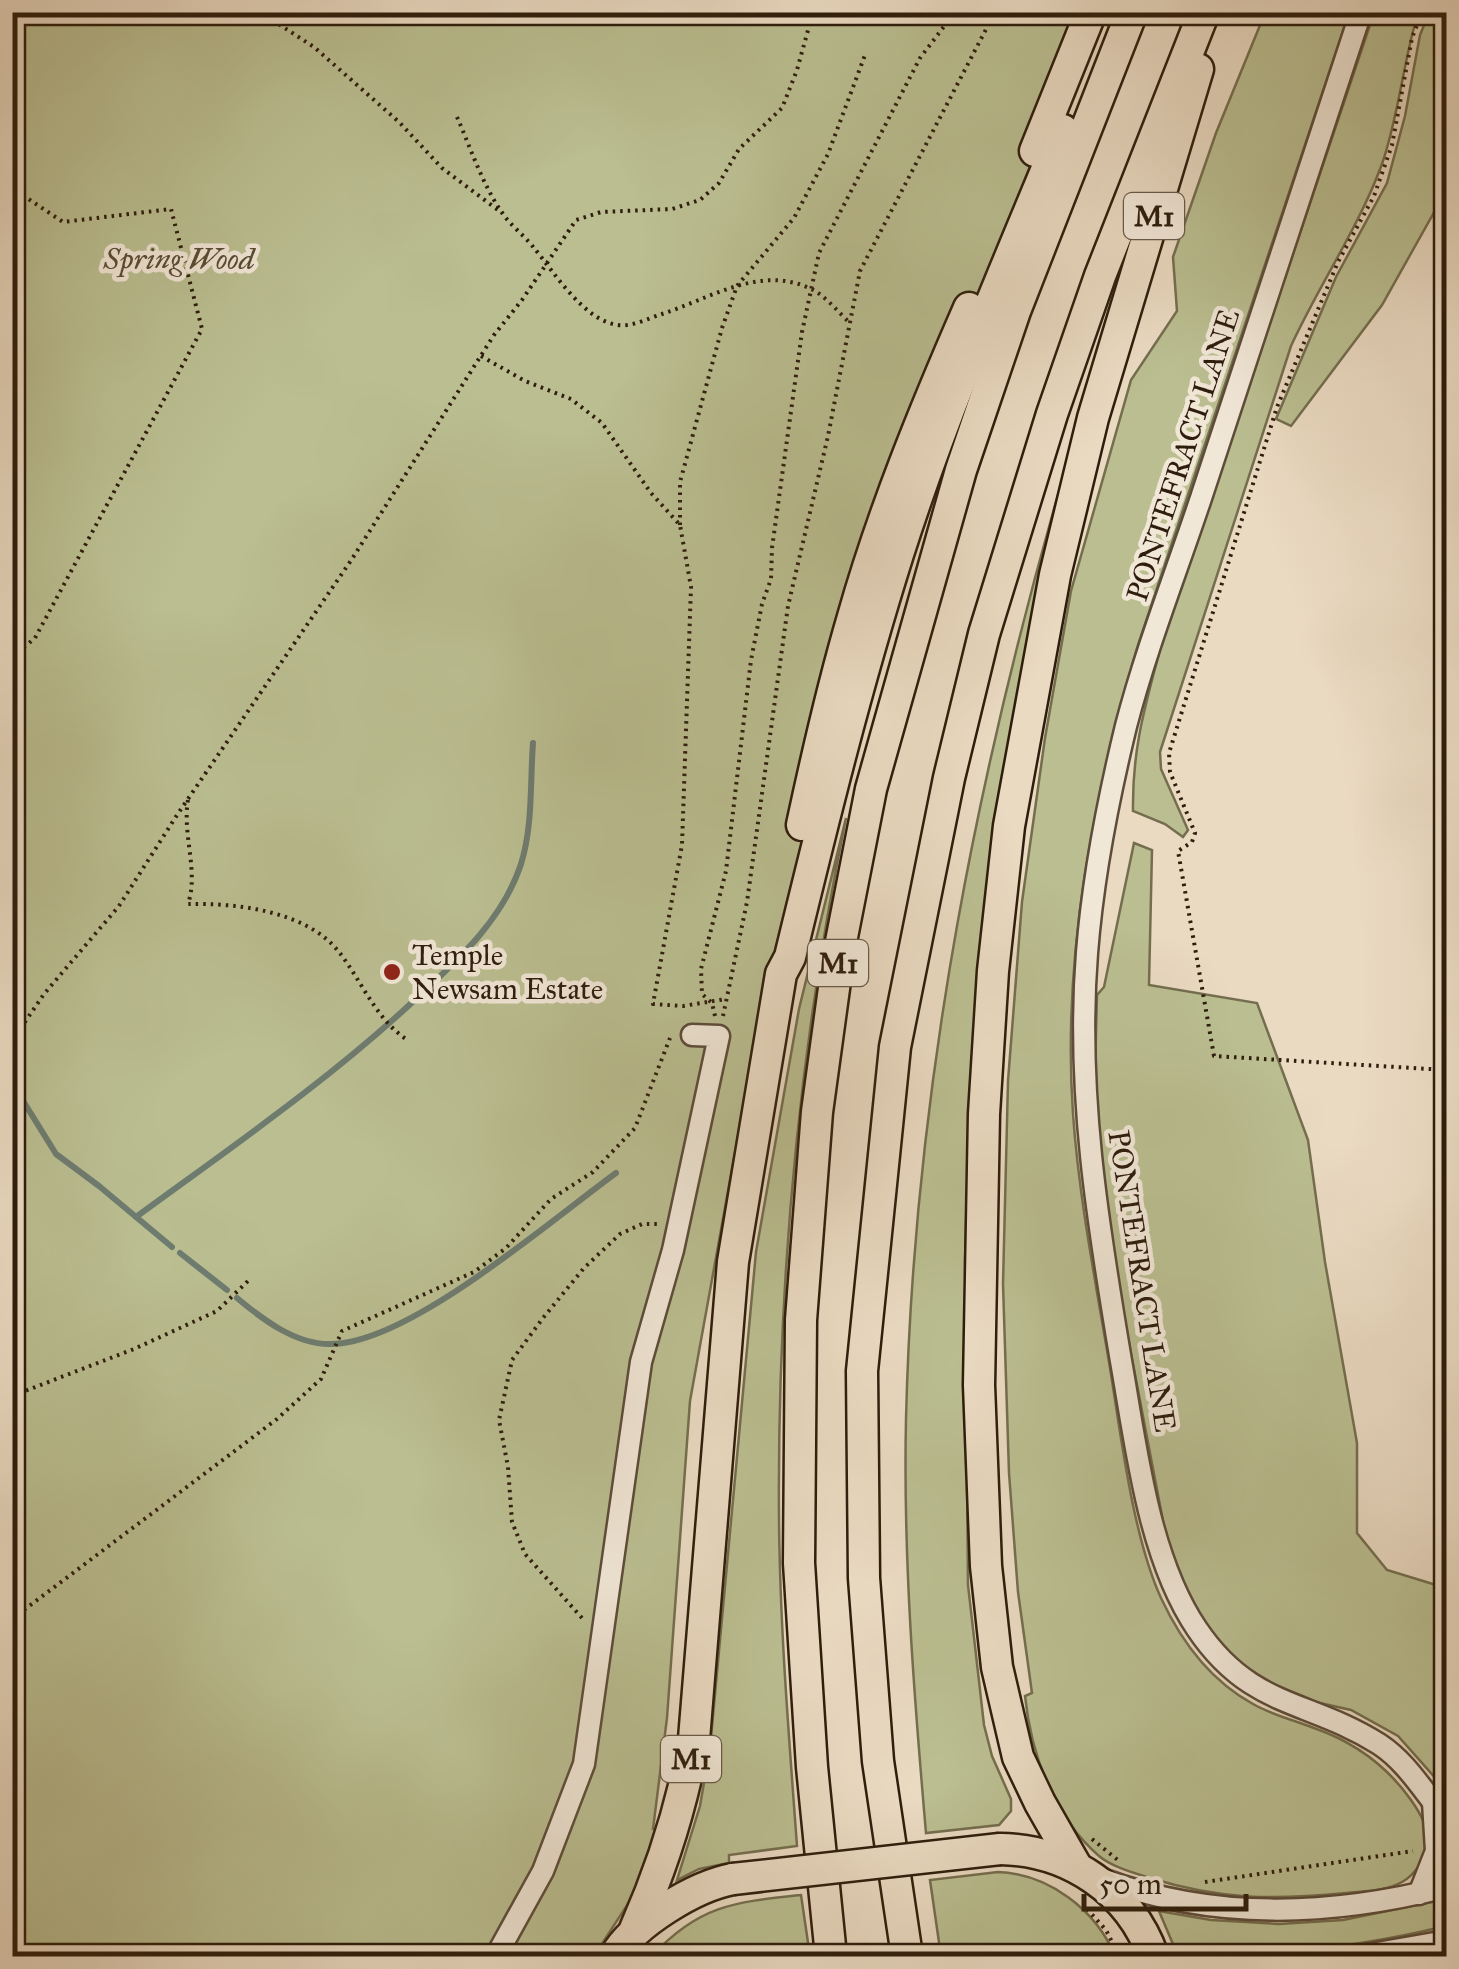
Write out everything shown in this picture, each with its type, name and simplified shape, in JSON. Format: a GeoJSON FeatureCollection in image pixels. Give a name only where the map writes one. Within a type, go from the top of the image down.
{"type":"FeatureCollection","features":[{"type":"Feature","properties":{"kind":"highway","name":"M1"},"geometry":{"type":"LineString","coordinates":[[781,974],[775,943],[853,615],[888,506],[1090,12]]}},
{"type":"Feature","properties":{"kind":"highway","name":"M1"},"geometry":{"type":"LineString","coordinates":[[636,1929],[672,1840],[684,1799],[694,1738],[734,1262],[781,974],[790,956],[858,688],[899,550],[1002,278],[1112,12]]}},
{"type":"Feature","properties":{"kind":"highway","name":"M1"},"geometry":{"type":"LineString","coordinates":[[831,1956],[812,1768],[799,1545],[801,1320],[817,1112],[839,952],[871,789],[961,470],[1015,311],[1132,12]]}},
{"type":"Feature","properties":{"kind":"highway","name":"M1"},"geometry":{"type":"LineString","coordinates":[[1080,1880],[1018,1757],[997,1666],[986,1566],[979,1385],[984,1114],[993,971],[1009,826],[1054,575],[1093,418],[1189,105],[1207,12]]}},
{"type":"Feature","properties":{"kind":"highway","name":"M1"},"geometry":{"type":"LineString","coordinates":[[907,1956],[878,1760],[864,1578],[862,1372],[895,1047],[949,778],[984,634],[1052,414],[1100,276],[1207,12]]}},
{"type":"Feature","properties":{"kind":"highway"},"geometry":{"type":"LineString","coordinates":[[615,1956],[636,1929],[699,1890],[733,1879],[1000,1849],[1029,1850],[1080,1880],[1107,1888],[1137,1922],[1154,1956]]}},
{"type":"Feature","properties":{"kind":"street","name":"PONTEFRACT LANE"},"geometry":{"type":"LineString","coordinates":[[1362,12],[1127,722],[1094,880],[1084,1022],[1086,1115],[1094,1203],[1133,1429],[1163,1564],[1175,1593],[1206,1643],[1239,1676],[1284,1704],[1349,1728],[1382,1746],[1405,1766],[1440,1810],[1436,1852],[1419,1894]]}},
{"type":"Feature","properties":{"kind":"street"},"geometry":{"type":"LineString","coordinates":[[496,1956],[543,1872],[584,1764],[641,1362],[679,1223],[719,1036],[692,1034]]}},
{"type":"Feature","properties":{"kind":"street"},"geometry":{"type":"LineString","coordinates":[[1080,1880],[1218,1908],[1277,1912],[1350,1907],[1446,1888]]}},
{"type":"Feature","properties":{"kind":"street"},"geometry":{"type":"LineString","coordinates":[[1360,1956],[1446,1944]]}},
{"type":"Feature","properties":{"kind":"street"},"geometry":{"type":"LineString","coordinates":[[1434,1956],[1446,1944]]}},
{"type":"Feature","properties":{"kind":"path"},"geometry":{"type":"LineString","coordinates":[[260,12],[314,47],[399,122],[442,168],[503,215],[559,283],[581,303],[616,325],[645,320],[709,293],[778,280],[812,288],[850,323]]}},
{"type":"Feature","properties":{"kind":"path"},"geometry":{"type":"LineString","coordinates":[[14,1037],[44,994],[119,906],[352,559],[481,356],[576,220],[601,212],[672,209],[700,200],[719,183],[739,149],[782,108],[813,12]]}},
{"type":"Feature","properties":{"kind":"path"},"geometry":{"type":"LineString","coordinates":[[719,1036],[712,1003],[702,994],[701,969],[726,870],[751,660],[771,579],[802,332],[819,252],[920,58],[955,12]]}},
{"type":"Feature","properties":{"kind":"path"},"geometry":{"type":"LineString","coordinates":[[719,1036],[747,902],[788,606],[828,436],[860,270],[994,12]]}},
{"type":"Feature","properties":{"kind":"path"},"geometry":{"type":"LineString","coordinates":[[1422,12],[1412,38],[1392,146],[1374,196],[1338,262],[1277,407],[1169,753],[1170,772],[1196,833],[1192,842],[1178,851],[1214,1056],[1446,1070]]}},
{"type":"Feature","properties":{"kind":"path"},"geometry":{"type":"LineString","coordinates":[[726,999],[712,1003],[654,1004],[682,846],[691,587],[680,525],[680,482],[737,286],[794,218],[828,154],[865,55]]}},
{"type":"Feature","properties":{"kind":"path"},"geometry":{"type":"LineString","coordinates":[[457,117],[503,215]]}},
{"type":"Feature","properties":{"kind":"path"},"geometry":{"type":"LineString","coordinates":[[12,175],[24,196],[62,222],[171,209],[202,329],[35,638],[12,657]]}},
{"type":"Feature","properties":{"kind":"path"},"geometry":{"type":"LineString","coordinates":[[481,356],[525,381],[571,400],[602,423],[651,493],[680,525]]}},
{"type":"Feature","properties":{"kind":"path"},"geometry":{"type":"LineString","coordinates":[[188,798],[185,820],[194,888],[188,904],[258,908],[320,933],[339,952],[367,996],[406,1039]]}},
{"type":"Feature","properties":{"kind":"path"},"geometry":{"type":"LineString","coordinates":[[12,1619],[277,1418],[321,1380],[342,1332],[474,1272],[506,1248],[552,1199],[593,1172],[635,1128],[671,1034],[692,1034]]}},
{"type":"Feature","properties":{"kind":"path"},"geometry":{"type":"LineString","coordinates":[[602,1640],[526,1554],[512,1522],[508,1467],[498,1420],[512,1360],[584,1268],[620,1234],[642,1224],[679,1223]]}},
{"type":"Feature","properties":{"kind":"path"},"geometry":{"type":"LineString","coordinates":[[12,1396],[134,1349],[216,1311],[249,1280]]}},
{"type":"Feature","properties":{"kind":"path"},"geometry":{"type":"LineString","coordinates":[[1084,1831],[1101,1849],[1133,1866]]}},
{"type":"Feature","properties":{"kind":"path"},"geometry":{"type":"LineString","coordinates":[[1191,1882],[1419,1850]]}},
{"type":"Feature","properties":{"kind":"path"},"geometry":{"type":"LineString","coordinates":[[1080,1880],[1119,1956]]}},
{"type":"Feature","properties":{"kind":"green space","name":"Temple Newsam Estate"},"geometry":{"type":"Polygon","coordinates":[[[12,13],[1092,13],[906,475],[751,1064],[690,1401],[667,1718],[653,1829],[662,1832],[639,1887],[594,1956],[13,1956],[12,13]]]}},
{"type":"Feature","properties":{"kind":"green space"},"geometry":{"type":"Polygon","coordinates":[[[1265,13],[1349,13],[1121,705],[1084,878],[1072,995],[1071,1055],[1073,1114],[1088,1241],[1135,1516],[1161,1598],[1188,1644],[1224,1684],[1260,1708],[1329,1734],[1368,1756],[1402,1788],[1421,1815],[1427,1832],[1422,1860],[1411,1875],[1396,1885],[1368,1891],[1271,1897],[1200,1891],[1110,1863],[1083,1840],[1047,1783],[1033,1740],[1025,1696],[1032,1693],[1018,1592],[1009,1473],[1003,1284],[1008,1081],[1022,902],[1071,591],[1131,380],[1177,311],[1173,257],[1216,133],[1265,13]]]}},
{"type":"Feature","properties":{"kind":"green space"},"geometry":{"type":"Polygon","coordinates":[[[1374,13],[1418,13],[1393,127],[1362,210],[1291,346],[1160,752],[1161,769],[1188,830],[1183,837],[1165,824],[1133,811],[1137,747],[1145,708],[1161,646],[1374,13]]]}},
{"type":"Feature","properties":{"kind":"green space"},"geometry":{"type":"Polygon","coordinates":[[[1429,13],[1446,13],[1446,191],[1382,305],[1291,426],[1276,419],[1336,277],[1387,183],[1420,35],[1429,13]]]}},
{"type":"Feature","properties":{"kind":"green space"},"geometry":{"type":"Polygon","coordinates":[[[1074,440],[978,982],[970,1090],[965,1260],[968,1585],[984,1725],[992,1756],[1011,1799],[1011,1811],[999,1825],[926,1833],[906,1522],[906,1419],[922,1170],[957,924],[981,802],[1040,560],[1074,440]]]}},
{"type":"Feature","properties":{"kind":"green space"},"geometry":{"type":"Polygon","coordinates":[[[846,818],[815,992],[804,1080],[782,1344],[780,1561],[797,1846],[729,1855],[729,1863],[699,1869],[677,1880],[700,1806],[710,1748],[756,1252],[799,1009],[846,818]]]}},
{"type":"Feature","properties":{"kind":"green space"},"geometry":{"type":"Polygon","coordinates":[[[1134,843],[1152,850],[1149,985],[1257,1003],[1308,1140],[1357,1443],[1357,1533],[1387,1570],[1446,1588],[1446,1790],[1398,1736],[1351,1710],[1302,1699],[1252,1674],[1206,1632],[1172,1568],[1102,1202],[1095,1070],[1097,995],[1104,987],[1134,843]]]}},
{"type":"Feature","properties":{"kind":"green space"},"geometry":{"type":"Polygon","coordinates":[[[998,1872],[1035,1880],[1068,1898],[1096,1924],[1115,1956],[941,1956],[930,1880],[998,1872]]]}},
{"type":"Feature","properties":{"kind":"green space"},"geometry":{"type":"Polygon","coordinates":[[[801,1895],[810,1956],[652,1956],[686,1926],[719,1909],[801,1895]]]}},
{"type":"Feature","properties":{"kind":"green space"},"geometry":{"type":"Polygon","coordinates":[[[1446,1899],[1446,1926],[1347,1945],[1245,1955],[1178,1956],[1159,1911],[1211,1920],[1279,1924],[1343,1920],[1446,1899]]]}},
{"type":"Feature","properties":{"kind":"waterway"},"geometry":{"type":"LineString","coordinates":[[136,1217],[352,1055],[479,936],[513,884],[525,850],[533,743]]}},
{"type":"Feature","properties":{"kind":"waterway"},"geometry":{"type":"LineString","coordinates":[[12,1083],[56,1154],[172,1247]]}},
{"type":"Feature","properties":{"kind":"waterway"},"geometry":{"type":"LineString","coordinates":[[237,1298],[268,1322],[305,1340],[331,1344],[363,1339],[399,1324],[478,1276],[616,1173]]}},
{"type":"Feature","properties":{"kind":"waterway"},"geometry":{"type":"LineString","coordinates":[[180,1253],[227,1290]]}},
{"type":"Feature","properties":{"kind":"place","name":"Temple Newsam Estate"},"geometry":{"type":"Point","coordinates":[392,972]}},
{"type":"Feature","properties":{"kind":"park label","name":"Spring Wood"},"geometry":{"type":"Point","coordinates":[179,259]}}]}
